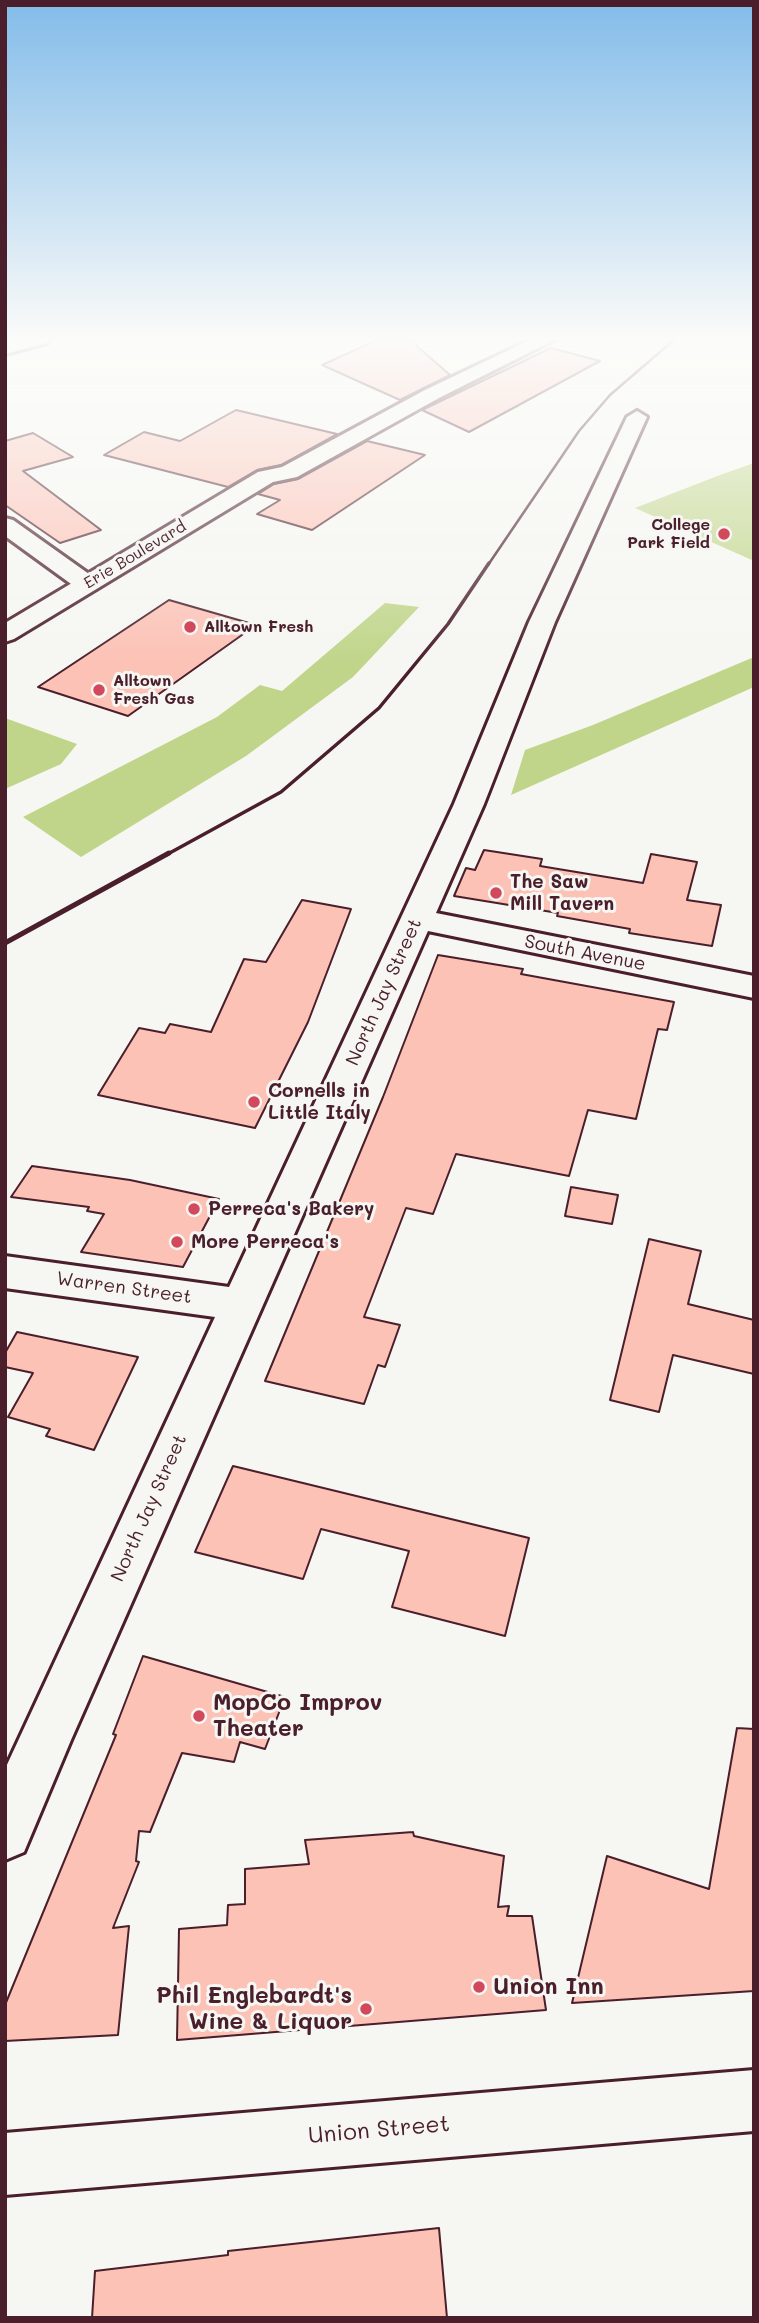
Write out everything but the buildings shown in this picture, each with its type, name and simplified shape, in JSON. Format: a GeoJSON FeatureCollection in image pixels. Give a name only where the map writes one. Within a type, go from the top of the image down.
{"type":"FeatureCollection","features":[{"type":"Feature","properties":{"kind":"main road","name":"Erie Boulevard"},"geometry":{"type":"LineString","coordinates":[[266,477],[269,466],[300,447]]}},
{"type":"Feature","properties":{"kind":"main road","name":"Erie Boulevard"},"geometry":{"type":"LineString","coordinates":[[5,634],[266,477],[289,472],[334,447]]}},
{"type":"Feature","properties":{"kind":"main road","name":"North Jay Street"},"geometry":{"type":"LineString","coordinates":[[5,1833],[47,1734],[469,804],[542,622],[623,447]]}},
{"type":"Feature","properties":{"kind":"main road"},"geometry":{"type":"LineString","coordinates":[[5,525],[87,584]]}},
{"type":"Feature","properties":{"kind":"main road","name":"South Avenue"},"geometry":{"type":"LineString","coordinates":[[417,919],[754,987]]}},
{"type":"Feature","properties":{"kind":"main road","name":"Warren Street"},"geometry":{"type":"LineString","coordinates":[[5,1272],[242,1305]]}},
{"type":"Feature","properties":{"kind":"main road","name":"Union Street"},"geometry":{"type":"LineString","coordinates":[[5,2164],[754,2099]]}},
{"type":"Feature","properties":{"kind":"green space","name":"College Park Field"},"geometry":{"type":"Polygon","coordinates":[[[754,463],[754,561],[635,508],[720,475],[754,463]]]}},
{"type":"Feature","properties":{"kind":"green space"},"geometry":{"type":"Polygon","coordinates":[[[385,603],[419,607],[353,677],[246,756],[81,857],[23,817],[217,717],[260,685],[282,691],[385,603]]]}},
{"type":"Feature","properties":{"kind":"green space"},"geometry":{"type":"Polygon","coordinates":[[[754,657],[754,687],[511,795],[525,750],[593,725],[754,657]]]}},
{"type":"Feature","properties":{"kind":"green space"},"geometry":{"type":"Polygon","coordinates":[[[5,718],[77,744],[61,764],[5,789],[5,718]]]}},
{"type":"Feature","properties":{"kind":"railway"},"geometry":{"type":"LineString","coordinates":[[488,565],[568,447]]}},
{"type":"Feature","properties":{"kind":"railway"},"geometry":{"type":"LineString","coordinates":[[166,855],[281,792],[379,708],[448,624],[489,563]]}},
{"type":"Feature","properties":{"kind":"railway"},"geometry":{"type":"LineString","coordinates":[[5,943],[169,853]]}},
{"type":"Feature","properties":{"kind":"place","name":"College Park Field"},"geometry":{"type":"Point","coordinates":[724,534]}},
{"type":"Feature","properties":{"kind":"place","name":"Alltown Fresh"},"geometry":{"type":"Point","coordinates":[190,627]}},
{"type":"Feature","properties":{"kind":"place","name":"Alltown Fresh Gas"},"geometry":{"type":"Point","coordinates":[99,690]}},
{"type":"Feature","properties":{"kind":"place","name":"The Saw Mill Tavern"},"geometry":{"type":"Point","coordinates":[496,893]}},
{"type":"Feature","properties":{"kind":"place","name":"Cornells in Little Italy"},"geometry":{"type":"Point","coordinates":[254,1102]}},
{"type":"Feature","properties":{"kind":"place","name":"Perreca's Bakery"},"geometry":{"type":"Point","coordinates":[194,1209]}},
{"type":"Feature","properties":{"kind":"place","name":"More Perreca's"},"geometry":{"type":"Point","coordinates":[177,1242]}},
{"type":"Feature","properties":{"kind":"place","name":"MopCo Improv Theater"},"geometry":{"type":"Point","coordinates":[199,1716]}},
{"type":"Feature","properties":{"kind":"place","name":"Union Inn"},"geometry":{"type":"Point","coordinates":[479,1987]}},
{"type":"Feature","properties":{"kind":"place","name":"Phil Englebardt's Wine & Liquor"},"geometry":{"type":"Point","coordinates":[366,2009]}}]}
